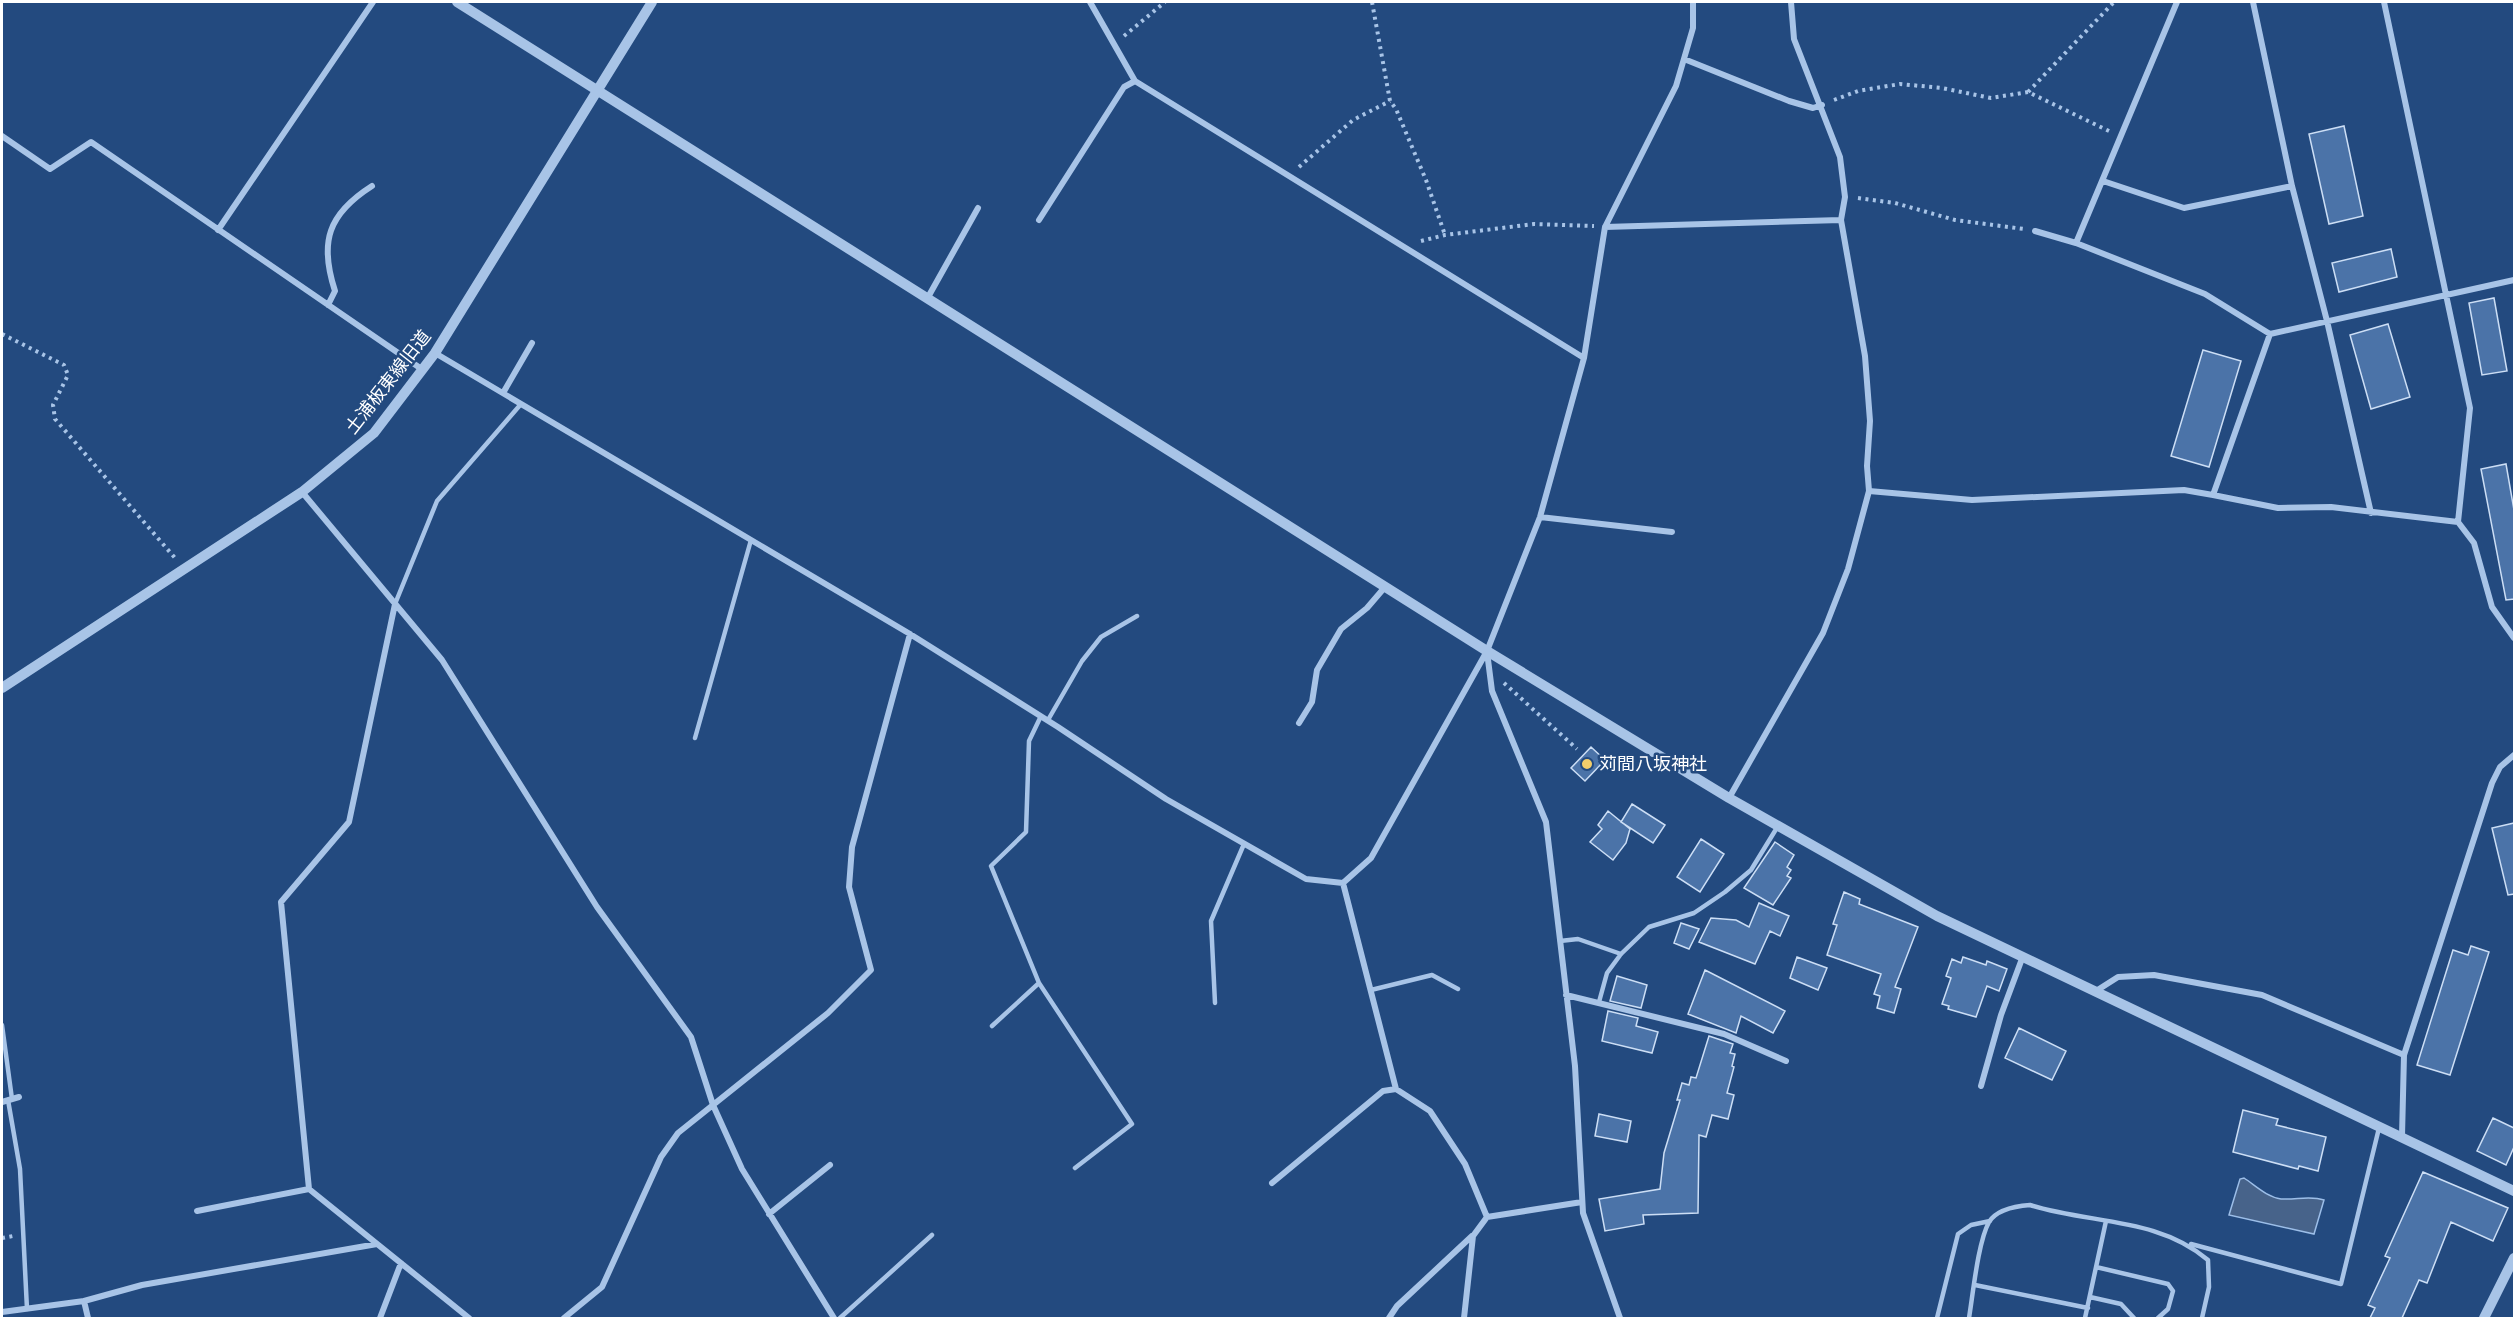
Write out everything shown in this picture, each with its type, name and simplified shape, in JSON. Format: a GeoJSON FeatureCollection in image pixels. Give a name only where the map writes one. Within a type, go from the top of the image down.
{"type":"FeatureCollection","features":[{"type":"Feature","properties":{"kind":"street"},"geometry":{"type":"LineString","coordinates":[[218,230],[373,2]]}},
{"type":"Feature","properties":{"kind":"street","name":"土浦板東線旧道"},"geometry":{"type":"LineString","coordinates":[[2,688],[302,492],[374,434],[435,353],[652,2]]}},
{"type":"Feature","properties":{"kind":"street"},"geometry":{"type":"LineString","coordinates":[[1090,2],[1135,81],[1584,358]]}},
{"type":"Feature","properties":{"kind":"street"},"geometry":{"type":"LineString","coordinates":[[435,353],[910,634],[1048,720],[1166,799],[1306,879],[1343,883],[1371,858],[1487,651],[1540,517],[1584,358],[1605,226],[1676,86],[1693,28],[1693,2]]}},
{"type":"Feature","properties":{"kind":"street"},"geometry":{"type":"LineString","coordinates":[[1729,798],[1823,633],[1848,569],[1869,491],[1867,466],[1870,421],[1865,356],[1841,220],[1845,197],[1840,157],[1822,105],[1794,39],[1791,2]]}},
{"type":"Feature","properties":{"kind":"street"},"geometry":{"type":"LineString","coordinates":[[2076,243],[2177,2]]}},
{"type":"Feature","properties":{"kind":"street"},"geometry":{"type":"LineString","coordinates":[[2253,2],[2292,186],[2327,321],[2371,513]]}},
{"type":"Feature","properties":{"kind":"street"},"geometry":{"type":"LineString","coordinates":[[2384,2],[2470,408],[2458,522],[2474,543],[2492,607],[2514,638]]}},
{"type":"Feature","properties":{"kind":"street"},"geometry":{"type":"LineString","coordinates":[[461,3],[598,92],[1487,651],[1729,798],[1937,916],[2380,1125],[2514,1191]]}},
{"type":"Feature","properties":{"kind":"street"},"geometry":{"type":"LineString","coordinates":[[1684,59],[1789,100],[1813,108],[1822,105]]}},
{"type":"Feature","properties":{"kind":"street"},"geometry":{"type":"LineString","coordinates":[[1039,219],[1124,87],[1135,81]]}},
{"type":"Feature","properties":{"kind":"street"},"geometry":{"type":"LineString","coordinates":[[2,136],[50,168],[91,142],[423,370]]}},
{"type":"Feature","properties":{"kind":"street"},"geometry":{"type":"LineString","coordinates":[[2103,181],[2184,208],[2292,186]]}},
{"type":"Feature","properties":{"kind":"street"},"geometry":{"type":"LineString","coordinates":[[328,305],[336,291],[328,270],[327,247],[332,223],[351,200],[372,186]]}},
{"type":"Feature","properties":{"kind":"street"},"geometry":{"type":"LineString","coordinates":[[927,299],[978,208]]}},
{"type":"Feature","properties":{"kind":"street"},"geometry":{"type":"LineString","coordinates":[[1605,226],[1841,220]]}},
{"type":"Feature","properties":{"kind":"street"},"geometry":{"type":"LineString","coordinates":[[2035,231],[2076,243],[2205,294],[2270,334],[2514,281]]}},
{"type":"Feature","properties":{"kind":"street"},"geometry":{"type":"LineString","coordinates":[[2213,495],[2270,334]]}},
{"type":"Feature","properties":{"kind":"street"},"geometry":{"type":"LineString","coordinates":[[503,393],[532,343]]}},
{"type":"Feature","properties":{"kind":"street"},"geometry":{"type":"LineString","coordinates":[[1869,491],[1972,500],[2184,490],[2278,508],[2331,507],[2458,522]]}},
{"type":"Feature","properties":{"kind":"street"},"geometry":{"type":"LineString","coordinates":[[302,492],[442,660],[597,907],[691,1037],[713,1105],[742,1169],[834,1318]]}},
{"type":"Feature","properties":{"kind":"street"},"geometry":{"type":"LineString","coordinates":[[1540,517],[1672,532]]}},
{"type":"Feature","properties":{"kind":"street"},"geometry":{"type":"LineString","coordinates":[[1299,723],[1312,702],[1317,670],[1341,630],[1368,608],[1385,587]]}},
{"type":"Feature","properties":{"kind":"street"},"geometry":{"type":"LineString","coordinates":[[395,604],[349,822],[281,902],[309,1189],[469,1318]]}},
{"type":"Feature","properties":{"kind":"street"},"geometry":{"type":"LineString","coordinates":[[564,1318],[602,1287],[662,1157],[678,1133],[828,1013],[871,969],[849,887],[852,847],[910,634]]}},
{"type":"Feature","properties":{"kind":"street"},"geometry":{"type":"LineString","coordinates":[[1487,651],[1492,691],[1546,822],[1575,1066],[1583,1213],[1620,1318]]}},
{"type":"Feature","properties":{"kind":"street"},"geometry":{"type":"LineString","coordinates":[[2402,1136],[2404,1055],[2492,783],[2500,767],[2514,755]]}},
{"type":"Feature","properties":{"kind":"street"},"geometry":{"type":"LineString","coordinates":[[1343,883],[1396,1089]]}},
{"type":"Feature","properties":{"kind":"street"},"geometry":{"type":"LineString","coordinates":[[1981,1086],[2001,1015],[2023,956]]}},
{"type":"Feature","properties":{"kind":"street"},"geometry":{"type":"LineString","coordinates":[[2096,991],[2118,977],[2154,975],[2262,995],[2404,1055]]}},
{"type":"Feature","properties":{"kind":"street"},"geometry":{"type":"LineString","coordinates":[[1566,995],[1724,1034],[1786,1061]]}},
{"type":"Feature","properties":{"kind":"street"},"geometry":{"type":"LineString","coordinates":[[1272,1183],[1383,1091],[1396,1089],[1430,1111],[1465,1164],[1487,1217]]}},
{"type":"Feature","properties":{"kind":"street"},"geometry":{"type":"LineString","coordinates":[[770,1214],[830,1165]]}},
{"type":"Feature","properties":{"kind":"street"},"geometry":{"type":"LineString","coordinates":[[197,1211],[309,1189]]}},
{"type":"Feature","properties":{"kind":"street"},"geometry":{"type":"LineString","coordinates":[[1389,1318],[1397,1306],[1473,1236],[1487,1217],[1582,1202]]}},
{"type":"Feature","properties":{"kind":"street"},"geometry":{"type":"LineString","coordinates":[[1464,1318],[1473,1236]]}},
{"type":"Feature","properties":{"kind":"street"},"geometry":{"type":"LineString","coordinates":[[2,1312],[84,1301],[142,1285],[377,1244]]}},
{"type":"Feature","properties":{"kind":"street"},"geometry":{"type":"LineString","coordinates":[[2484,1318],[2514,1258]]}},
{"type":"Feature","properties":{"kind":"street"},"geometry":{"type":"LineString","coordinates":[[380,1318],[401,1263]]}},
{"type":"Feature","properties":{"kind":"street"},"geometry":{"type":"LineString","coordinates":[[84,1301],[88,1318]]}},
{"type":"Feature","properties":{"kind":"lane"},"geometry":{"type":"LineString","coordinates":[[395,604],[437,501],[521,404]]}},
{"type":"Feature","properties":{"kind":"lane"},"geometry":{"type":"LineString","coordinates":[[696,738],[751,540]]}},
{"type":"Feature","properties":{"kind":"lane"},"geometry":{"type":"LineString","coordinates":[[1048,720],[1082,661],[1101,637],[1137,616]]}},
{"type":"Feature","properties":{"kind":"lane"},"geometry":{"type":"LineString","coordinates":[[1041,716],[1029,741],[1026,832],[991,866],[1040,983],[1132,1124],[1074,1168]]}},
{"type":"Feature","properties":{"kind":"lane"},"geometry":{"type":"LineString","coordinates":[[1599,1002],[1607,973],[1621,954],[1649,927],[1694,913],[1725,892],[1751,870],[1779,826]]}},
{"type":"Feature","properties":{"kind":"lane"},"geometry":{"type":"LineString","coordinates":[[1215,1003],[1211,921],[1244,844]]}},
{"type":"Feature","properties":{"kind":"lane"},"geometry":{"type":"LineString","coordinates":[[1560,941],[1578,939],[1621,954]]}},
{"type":"Feature","properties":{"kind":"lane"},"geometry":{"type":"LineString","coordinates":[[1371,990],[1432,975],[1458,989]]}},
{"type":"Feature","properties":{"kind":"lane"},"geometry":{"type":"LineString","coordinates":[[992,1026],[1040,983]]}},
{"type":"Feature","properties":{"kind":"lane"},"geometry":{"type":"LineString","coordinates":[[2,1025],[20,1169],[27,1309]]}},
{"type":"Feature","properties":{"kind":"lane"},"geometry":{"type":"LineString","coordinates":[[1937,1318],[1958,1234],[1971,1225],[1990,1221],[2014,1206],[2030,1205],[2163,1233],[2189,1244],[2341,1284],[2380,1125]]}},
{"type":"Feature","properties":{"kind":"lane"},"geometry":{"type":"LineString","coordinates":[[1969,1318],[1990,1221]]}},
{"type":"Feature","properties":{"kind":"lane"},"geometry":{"type":"LineString","coordinates":[[2085,1318],[2106,1221]]}},
{"type":"Feature","properties":{"kind":"lane"},"geometry":{"type":"LineString","coordinates":[[840,1318],[932,1235]]}},
{"type":"Feature","properties":{"kind":"lane"},"geometry":{"type":"LineString","coordinates":[[2189,1244],[2208,1260],[2209,1287],[2202,1318]]}},
{"type":"Feature","properties":{"kind":"lane"},"geometry":{"type":"LineString","coordinates":[[2096,1267],[2168,1284],[2173,1291],[2172,1300],[2158,1318]]}},
{"type":"Feature","properties":{"kind":"lane"},"geometry":{"type":"LineString","coordinates":[[1975,1285],[2088,1308]]}},
{"type":"Feature","properties":{"kind":"lane"},"geometry":{"type":"LineString","coordinates":[[2090,1297],[2121,1304],[2134,1318]]}},
{"type":"Feature","properties":{"kind":"path"},"geometry":{"type":"LineString","coordinates":[[1115,43],[1165,2]]}},
{"type":"Feature","properties":{"kind":"path"},"geometry":{"type":"LineString","coordinates":[[1372,2],[1390,101],[1396,109],[1426,180],[1445,235]]}},
{"type":"Feature","properties":{"kind":"path"},"geometry":{"type":"LineString","coordinates":[[2028,92],[2114,2]]}},
{"type":"Feature","properties":{"kind":"path"},"geometry":{"type":"LineString","coordinates":[[1822,105],[1858,91],[1900,84],[1942,88],[1991,98],[2028,92],[2121,136]]}},
{"type":"Feature","properties":{"kind":"path"},"geometry":{"type":"LineString","coordinates":[[1289,176],[1353,120],[1390,101]]}},
{"type":"Feature","properties":{"kind":"path"},"geometry":{"type":"LineString","coordinates":[[1845,197],[1895,203],[1955,220],[2035,231]]}},
{"type":"Feature","properties":{"kind":"path"},"geometry":{"type":"LineString","coordinates":[[1407,250],[1426,238],[1534,224],[1605,226]]}},
{"type":"Feature","properties":{"kind":"path"},"geometry":{"type":"LineString","coordinates":[[2,334],[64,365],[68,375],[53,405],[55,419],[183,568]]}},
{"type":"Feature","properties":{"kind":"path"},"geometry":{"type":"LineString","coordinates":[[1489,669],[1577,749]]}},
{"type":"Feature","properties":{"kind":"water"},"geometry":{"type":"Polygon","coordinates":[[[2244,1178],[2276,1198],[2324,1200],[2314,1234],[2229,1215],[2240,1179],[2244,1178]]]}},
{"type":"Feature","properties":{"kind":"building"},"geometry":{"type":"Polygon","coordinates":[[[2344,126],[2363,216],[2329,224],[2309,134],[2344,126]]]}},
{"type":"Feature","properties":{"kind":"building"},"geometry":{"type":"Polygon","coordinates":[[[2391,249],[2397,277],[2339,292],[2332,263],[2391,249]]]}},
{"type":"Feature","properties":{"kind":"building"},"geometry":{"type":"Polygon","coordinates":[[[2494,298],[2507,371],[2482,375],[2469,303],[2494,298]]]}},
{"type":"Feature","properties":{"kind":"building"},"geometry":{"type":"Polygon","coordinates":[[[2388,324],[2410,397],[2371,409],[2350,335],[2388,324]]]}},
{"type":"Feature","properties":{"kind":"building"},"geometry":{"type":"Polygon","coordinates":[[[2203,350],[2241,361],[2209,467],[2171,456],[2203,350]]]}},
{"type":"Feature","properties":{"kind":"building"},"geometry":{"type":"Polygon","coordinates":[[[2506,464],[2514,510],[2514,599],[2506,600],[2481,469],[2506,464]]]}},
{"type":"Feature","properties":{"kind":"building","name":"苅間八坂神社"},"geometry":{"type":"Polygon","coordinates":[[[1591,747],[1605,760],[1585,781],[1571,768],[1591,747]]]}},
{"type":"Feature","properties":{"kind":"building"},"geometry":{"type":"Polygon","coordinates":[[[1632,804],[1665,825],[1653,843],[1621,822],[1632,804]]]}},
{"type":"Feature","properties":{"kind":"building"},"geometry":{"type":"Polygon","coordinates":[[[1608,811],[1630,829],[1626,843],[1613,860],[1590,842],[1602,829],[1598,825],[1608,811]]]}},
{"type":"Feature","properties":{"kind":"building"},"geometry":{"type":"Polygon","coordinates":[[[2514,823],[2514,894],[2508,895],[2492,828],[2514,823]]]}},
{"type":"Feature","properties":{"kind":"building"},"geometry":{"type":"Polygon","coordinates":[[[1701,839],[1724,854],[1700,892],[1677,877],[1701,839]]]}},
{"type":"Feature","properties":{"kind":"building"},"geometry":{"type":"Polygon","coordinates":[[[1775,842],[1794,855],[1787,867],[1791,870],[1787,876],[1791,878],[1773,905],[1744,888],[1775,842]]]}},
{"type":"Feature","properties":{"kind":"building"},"geometry":{"type":"Polygon","coordinates":[[[1844,892],[1860,899],[1859,904],[1918,927],[1895,987],[1901,989],[1894,1013],[1877,1008],[1880,996],[1874,994],[1881,974],[1827,955],[1837,925],[1833,924],[1844,892]]]}},
{"type":"Feature","properties":{"kind":"building"},"geometry":{"type":"Polygon","coordinates":[[[1759,903],[1789,916],[1780,936],[1770,931],[1755,964],[1699,942],[1711,918],[1736,920],[1749,927],[1759,903]]]}},
{"type":"Feature","properties":{"kind":"building"},"geometry":{"type":"Polygon","coordinates":[[[1681,923],[1699,929],[1689,949],[1674,943],[1681,923]]]}},
{"type":"Feature","properties":{"kind":"building"},"geometry":{"type":"Polygon","coordinates":[[[2471,946],[2489,952],[2450,1075],[2417,1065],[2453,950],[2468,955],[2471,946]]]}},
{"type":"Feature","properties":{"kind":"building"},"geometry":{"type":"Polygon","coordinates":[[[1797,957],[1827,968],[1818,990],[1790,978],[1797,957]]]}},
{"type":"Feature","properties":{"kind":"building"},"geometry":{"type":"Polygon","coordinates":[[[1963,957],[1986,965],[1987,961],[2007,969],[1999,991],[1987,986],[1976,1017],[1948,1009],[1949,1006],[1942,1004],[1951,978],[1946,976],[1952,959],[1961,963],[1963,957]]]}},
{"type":"Feature","properties":{"kind":"building"},"geometry":{"type":"Polygon","coordinates":[[[1705,970],[1785,1011],[1773,1033],[1741,1016],[1736,1033],[1688,1014],[1705,970]]]}},
{"type":"Feature","properties":{"kind":"building"},"geometry":{"type":"Polygon","coordinates":[[[1617,976],[1647,985],[1641,1008],[1610,1001],[1617,976]]]}},
{"type":"Feature","properties":{"kind":"building"},"geometry":{"type":"Polygon","coordinates":[[[1608,1011],[1638,1018],[1636,1026],[1658,1032],[1652,1053],[1602,1041],[1608,1011]]]}},
{"type":"Feature","properties":{"kind":"building"},"geometry":{"type":"Polygon","coordinates":[[[2019,1028],[2066,1051],[2052,1080],[2005,1058],[2019,1028]]]}},
{"type":"Feature","properties":{"kind":"building"},"geometry":{"type":"Polygon","coordinates":[[[1709,1036],[1733,1044],[1730,1053],[1735,1054],[1732,1066],[1734,1067],[1727,1093],[1734,1095],[1728,1119],[1712,1115],[1706,1137],[1699,1135],[1698,1213],[1643,1215],[1644,1224],[1605,1231],[1599,1199],[1660,1189],[1664,1153],[1680,1100],[1677,1100],[1682,1083],[1689,1085],[1691,1077],[1696,1078],[1709,1036]]]}},
{"type":"Feature","properties":{"kind":"building"},"geometry":{"type":"Polygon","coordinates":[[[2243,1110],[2278,1119],[2276,1125],[2326,1137],[2318,1171],[2299,1166],[2298,1169],[2233,1152],[2243,1110]]]}},
{"type":"Feature","properties":{"kind":"building"},"geometry":{"type":"Polygon","coordinates":[[[1599,1114],[1631,1121],[1627,1142],[1595,1136],[1599,1114]]]}},
{"type":"Feature","properties":{"kind":"building"},"geometry":{"type":"Polygon","coordinates":[[[2493,1118],[2514,1128],[2514,1147],[2506,1165],[2477,1151],[2493,1118]]]}},
{"type":"Feature","properties":{"kind":"building"},"geometry":{"type":"Polygon","coordinates":[[[2423,1172],[2508,1208],[2493,1241],[2451,1222],[2427,1283],[2419,1280],[2402,1318],[2370,1318],[2375,1308],[2368,1305],[2390,1258],[2385,1256],[2423,1172]]]}},
{"type":"Feature","properties":{"kind":"place","name":"苅間八坂神社"},"geometry":{"type":"Point","coordinates":[1587,764]}}]}
